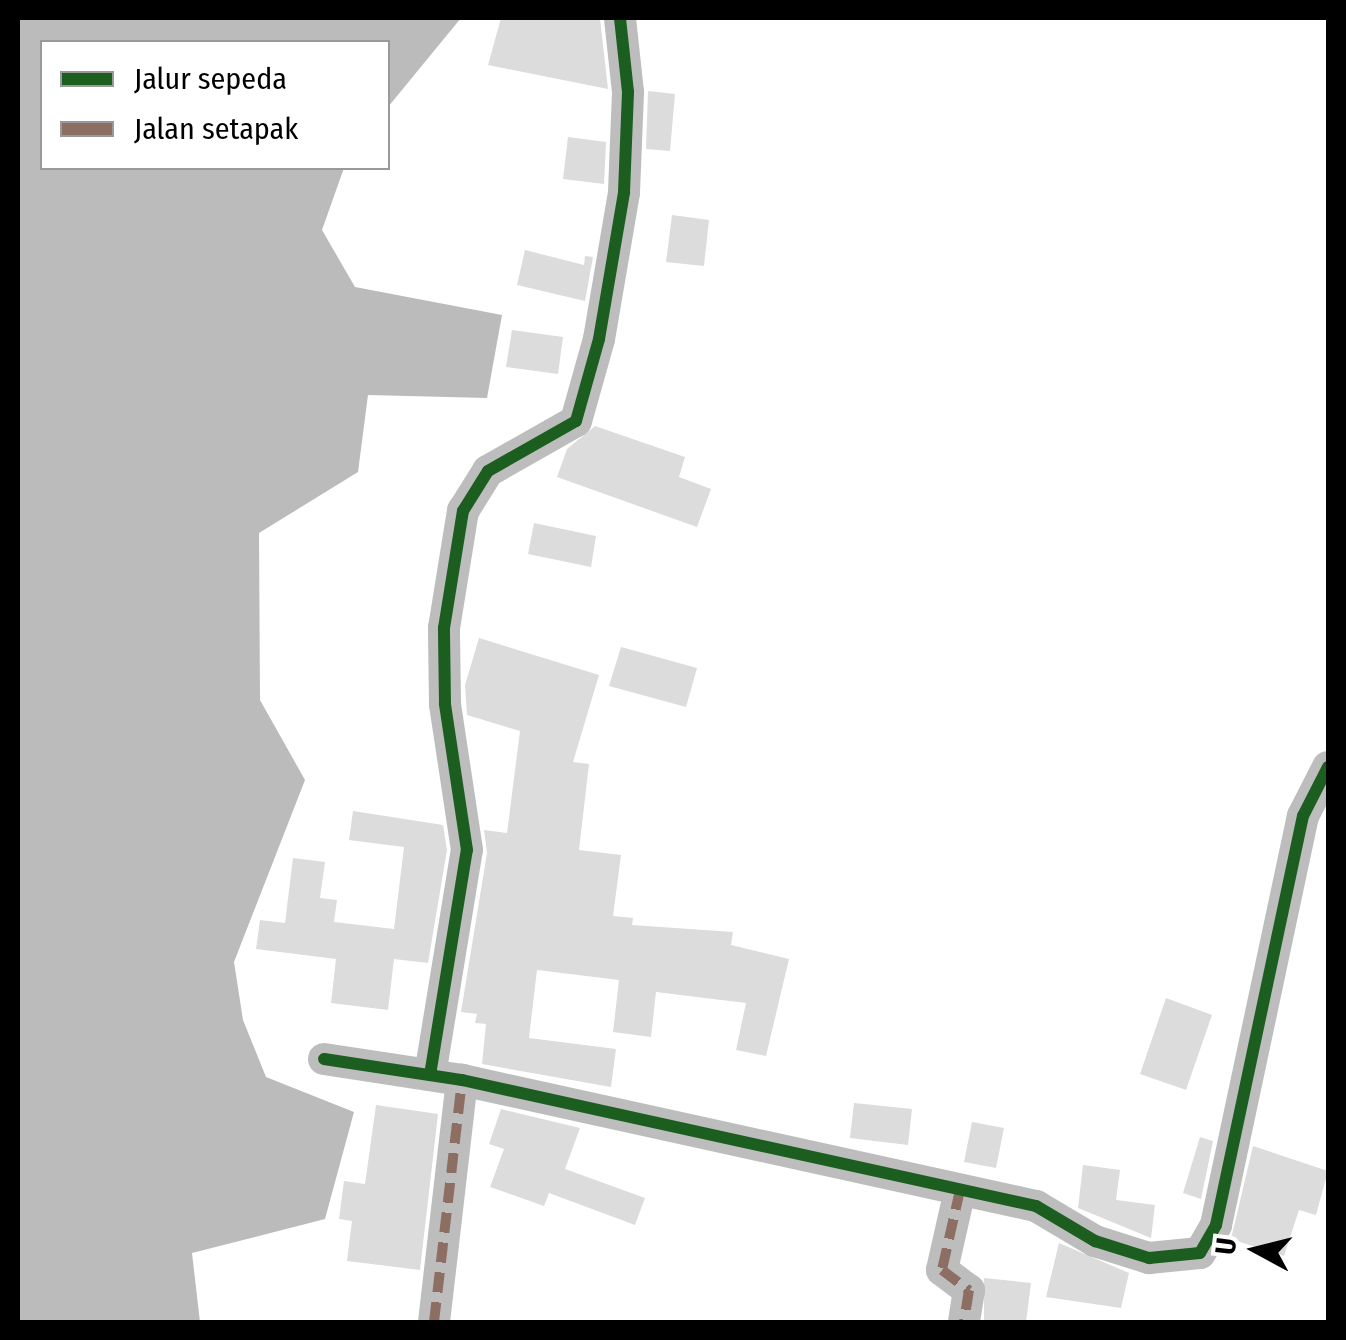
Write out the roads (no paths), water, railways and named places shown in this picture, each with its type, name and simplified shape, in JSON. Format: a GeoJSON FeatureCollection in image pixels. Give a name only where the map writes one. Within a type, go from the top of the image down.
{"type":"FeatureCollection","features":[{"type":"Feature","properties":{"kind":"street"},"geometry":{"type":"LineString","coordinates":[[434,1322],[446,1077],[467,850],[445,704],[444,628],[463,511],[488,470],[580,411],[624,192],[628,92],[620,18]]}},
{"type":"Feature","properties":{"kind":"street"},"geometry":{"type":"LineString","coordinates":[[324,1059],[446,1077],[1036,1206],[1128,1253],[1168,1258],[1203,1250],[1216,1225],[1299,831],[1328,767]]}},
{"type":"Feature","properties":{"kind":"street"},"geometry":{"type":"LineString","coordinates":[[960,1190],[942,1270],[969,1290],[964,1322]]}}]}
